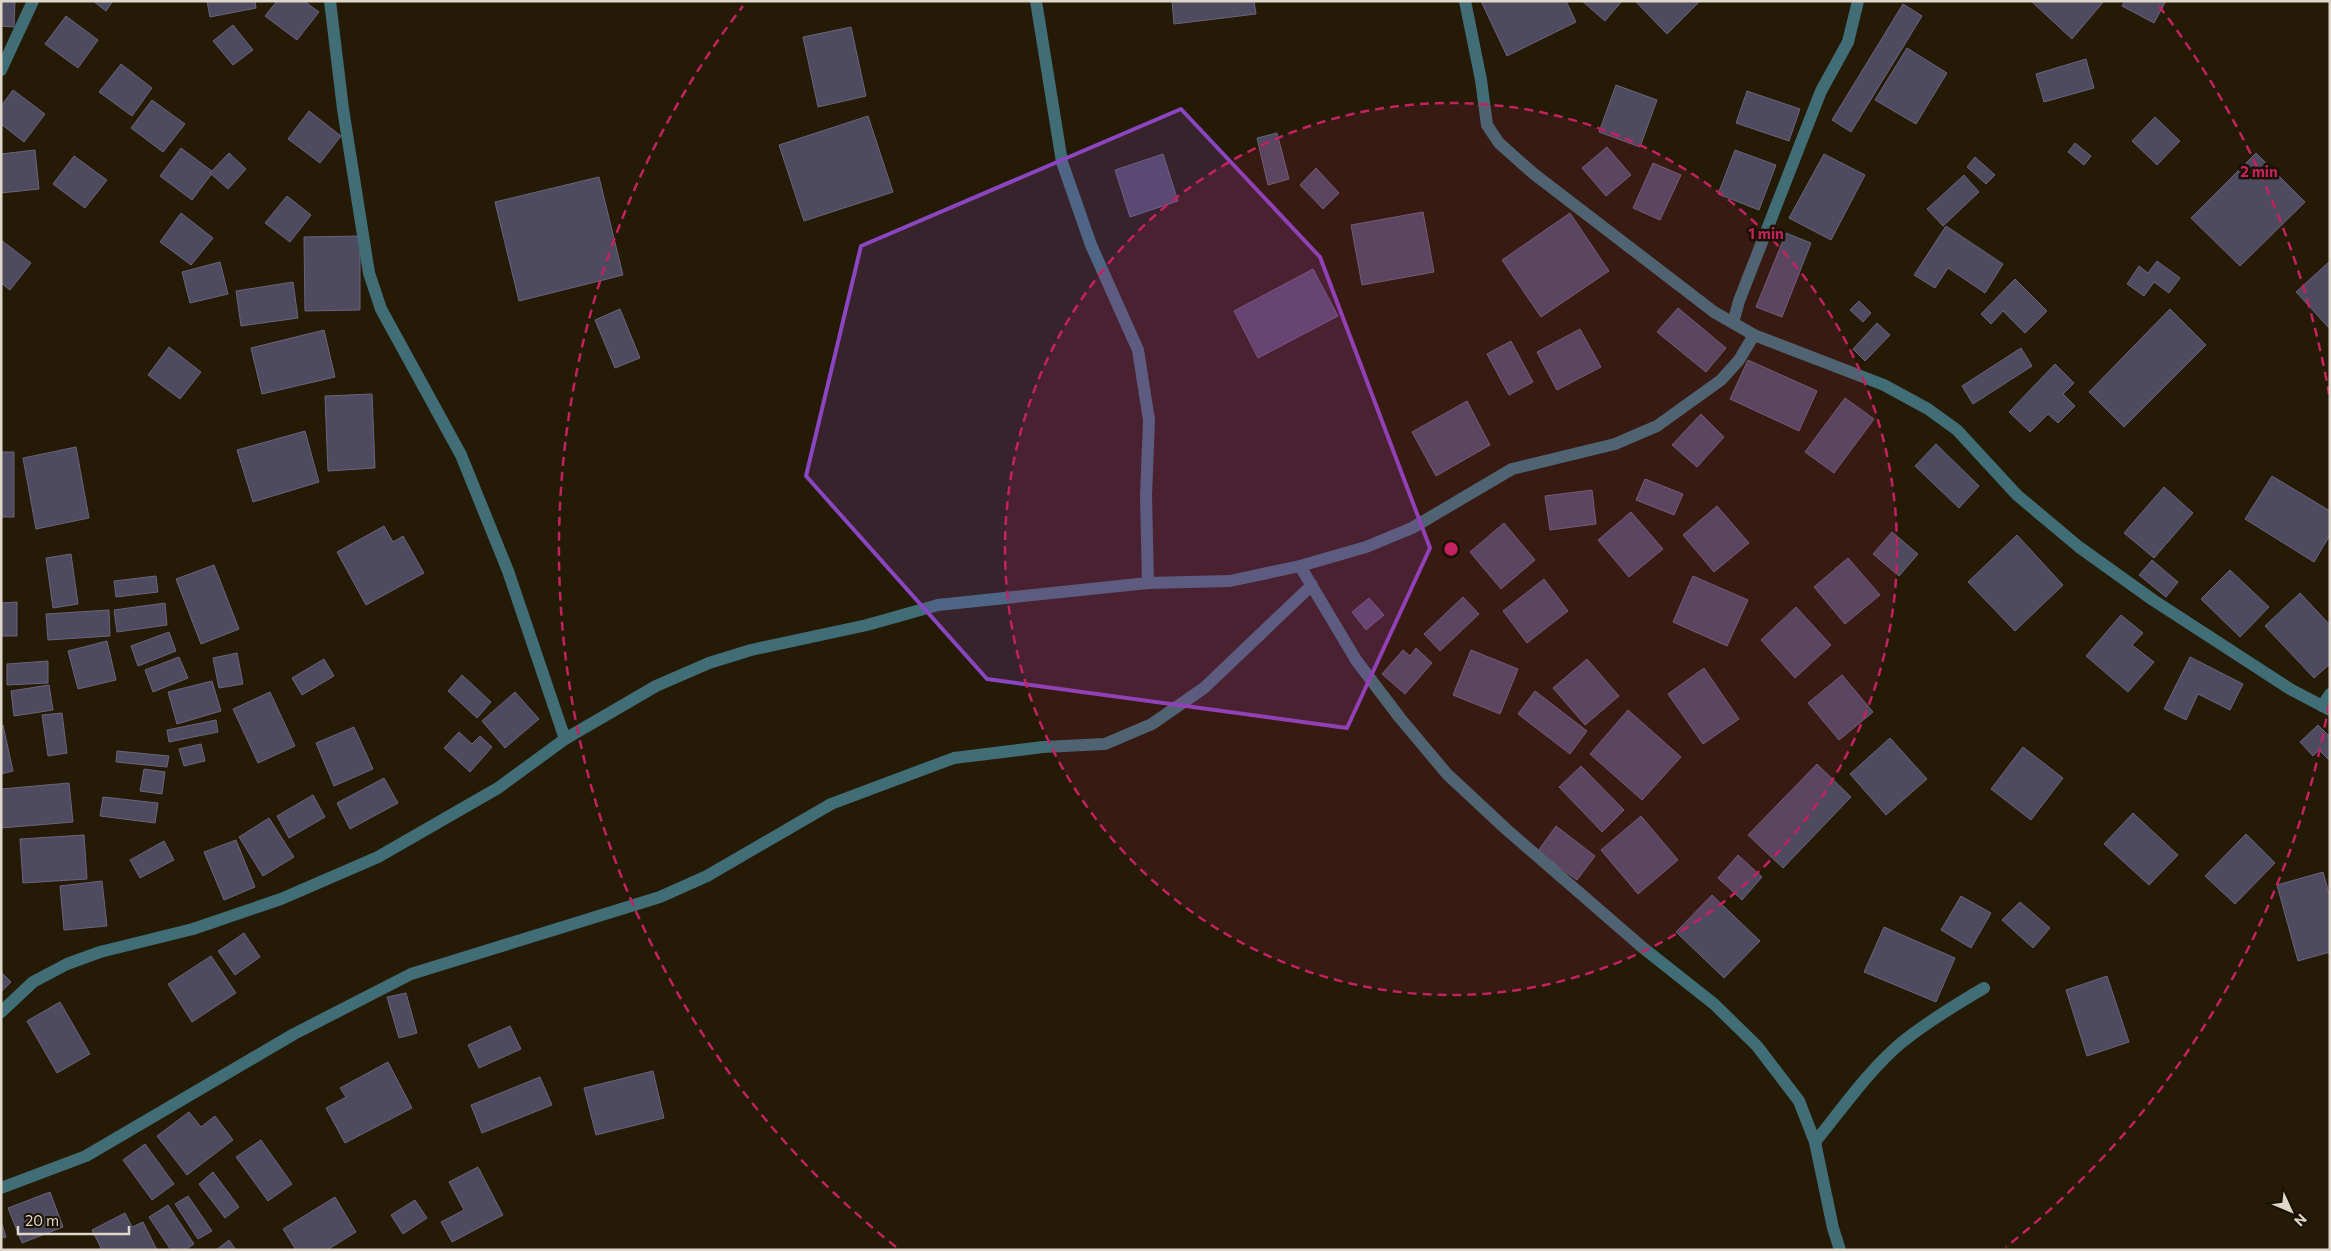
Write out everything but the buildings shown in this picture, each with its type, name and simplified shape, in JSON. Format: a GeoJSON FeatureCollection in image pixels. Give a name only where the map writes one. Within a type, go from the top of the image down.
{"type":"FeatureCollection","features":[{"type":"Feature","properties":{"kind":"street"},"geometry":{"type":"LineString","coordinates":[[1,70],[33,1]]}},
{"type":"Feature","properties":{"kind":"street"},"geometry":{"type":"LineString","coordinates":[[330,1],[343,109],[368,273],[381,309],[461,455],[508,571],[565,739]]}},
{"type":"Feature","properties":{"kind":"street"},"geometry":{"type":"LineString","coordinates":[[1036,1],[1062,162],[1091,245],[1138,350],[1149,420],[1146,496],[1148,583]]}},
{"type":"Feature","properties":{"kind":"street"},"geometry":{"type":"LineString","coordinates":[[1465,1],[1481,80],[1487,125],[1499,143],[1534,174],[1714,312],[1754,335],[1884,385],[1928,409],[1957,430],[2017,495],[2079,547],[2153,600],[2290,689],[2326,708],[2330,694]]}},
{"type":"Feature","properties":{"kind":"street"},"geometry":{"type":"LineString","coordinates":[[1733,323],[1739,301],[1821,91],[1848,42],[1858,1]]}},
{"type":"Feature","properties":{"kind":"street"},"geometry":{"type":"LineString","coordinates":[[1,1012],[33,982],[67,964],[100,952],[193,929],[281,899],[378,857],[498,788],[565,739],[656,686],[709,663],[751,650],[868,625],[938,605],[1148,583],[1230,581],[1300,566],[1366,547],[1412,528],[1512,469],[1537,461],[1615,444],[1657,426],[1721,380],[1739,360],[1754,335]]}},
{"type":"Feature","properties":{"kind":"street"},"geometry":{"type":"LineString","coordinates":[[1300,566],[1356,660],[1400,718],[1447,774],[1556,873],[1642,947],[1714,1004],[1751,1040],[1798,1101],[1815,1142],[1833,1228],[1840,1250]]}},
{"type":"Feature","properties":{"kind":"street"},"geometry":{"type":"LineString","coordinates":[[1,1188],[86,1156],[294,1034],[411,974],[499,945],[660,898],[707,876],[830,804],[954,758],[1043,748],[1105,744],[1152,724],[1204,688],[1312,585]]}},
{"type":"Feature","properties":{"kind":"street"},"geometry":{"type":"LineString","coordinates":[[1815,1142],[1868,1078],[1899,1045],[1928,1022],[1984,988]]}},
{"type":"Feature","properties":{"kind":"highlighted area"},"geometry":{"type":"Polygon","coordinates":[[[1181,109],[1320,257],[1430,548],[1347,728],[987,679],[806,476],[861,246],[1181,109]]]}}]}
